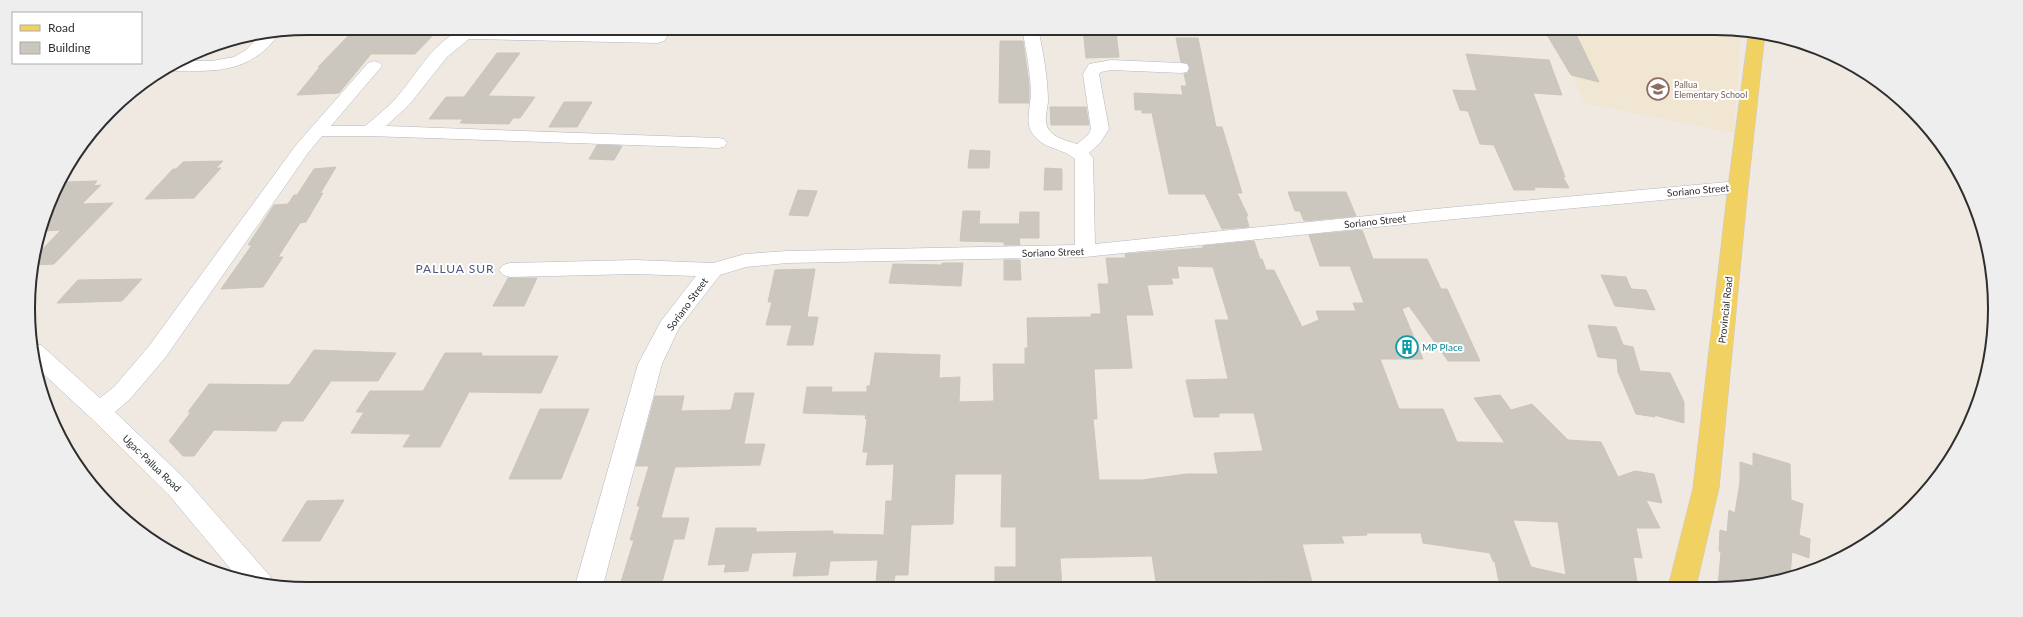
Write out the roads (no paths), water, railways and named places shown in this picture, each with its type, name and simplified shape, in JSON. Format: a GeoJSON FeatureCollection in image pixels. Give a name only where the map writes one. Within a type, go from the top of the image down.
{"type":"FeatureCollection","features":[{"type":"Feature","properties":{"kind":"main road","name":"Provincial Road"},"geometry":{"type":"LineString","coordinates":[[1683,582],[1706,488],[1738,187],[1756,38]]}},
{"type":"Feature","properties":{"kind":"street"},"geometry":{"type":"LineString","coordinates":[[369,131],[390,115],[403,101],[451,42],[464,35]]}},
{"type":"Feature","properties":{"kind":"street"},"geometry":{"type":"LineString","coordinates":[[514,35],[658,38],[660,35]]}},
{"type":"Feature","properties":{"kind":"street"},"geometry":{"type":"LineString","coordinates":[[1031,35],[1039,101],[1037,124],[1046,137],[1056,144],[1079,151],[1084,158],[1086,168],[1085,251]]}},
{"type":"Feature","properties":{"kind":"street"},"geometry":{"type":"LineString","coordinates":[[183,66],[219,65],[236,62],[249,56],[267,38]]}},
{"type":"Feature","properties":{"kind":"street"},"geometry":{"type":"LineString","coordinates":[[1079,151],[1097,137],[1100,129],[1091,74],[1095,68],[1111,65],[1181,68]]}},
{"type":"Feature","properties":{"kind":"street"},"geometry":{"type":"LineString","coordinates":[[100,412],[122,393],[157,352],[302,149],[374,66]]}},
{"type":"Feature","properties":{"kind":"street"},"geometry":{"type":"LineString","coordinates":[[317,131],[369,131],[718,144]]}},
{"type":"Feature","properties":{"kind":"street","name":"Soriano Street"},"geometry":{"type":"LineString","coordinates":[[590,582],[650,364],[670,326],[698,287],[713,270],[745,261],[787,257],[1085,251],[1445,214],[1738,187]]}},
{"type":"Feature","properties":{"kind":"street"},"geometry":{"type":"LineString","coordinates":[[510,270],[635,267],[713,270]]}},
{"type":"Feature","properties":{"kind":"street","name":"Ugac-Pallua Road"},"geometry":{"type":"LineString","coordinates":[[40,360],[100,412],[178,488],[254,577]]}},
{"type":"Feature","properties":{"kind":"place","name":"Pallua Elementary School"},"geometry":{"type":"Point","coordinates":[1658,89]}},
{"type":"Feature","properties":{"kind":"place","name":"MP Place"},"geometry":{"type":"Point","coordinates":[1407,347]}},
{"type":"Feature","properties":{"kind":"district","name":"PALLUA SUR"},"geometry":{"type":"Point","coordinates":[455,268]}}]}
